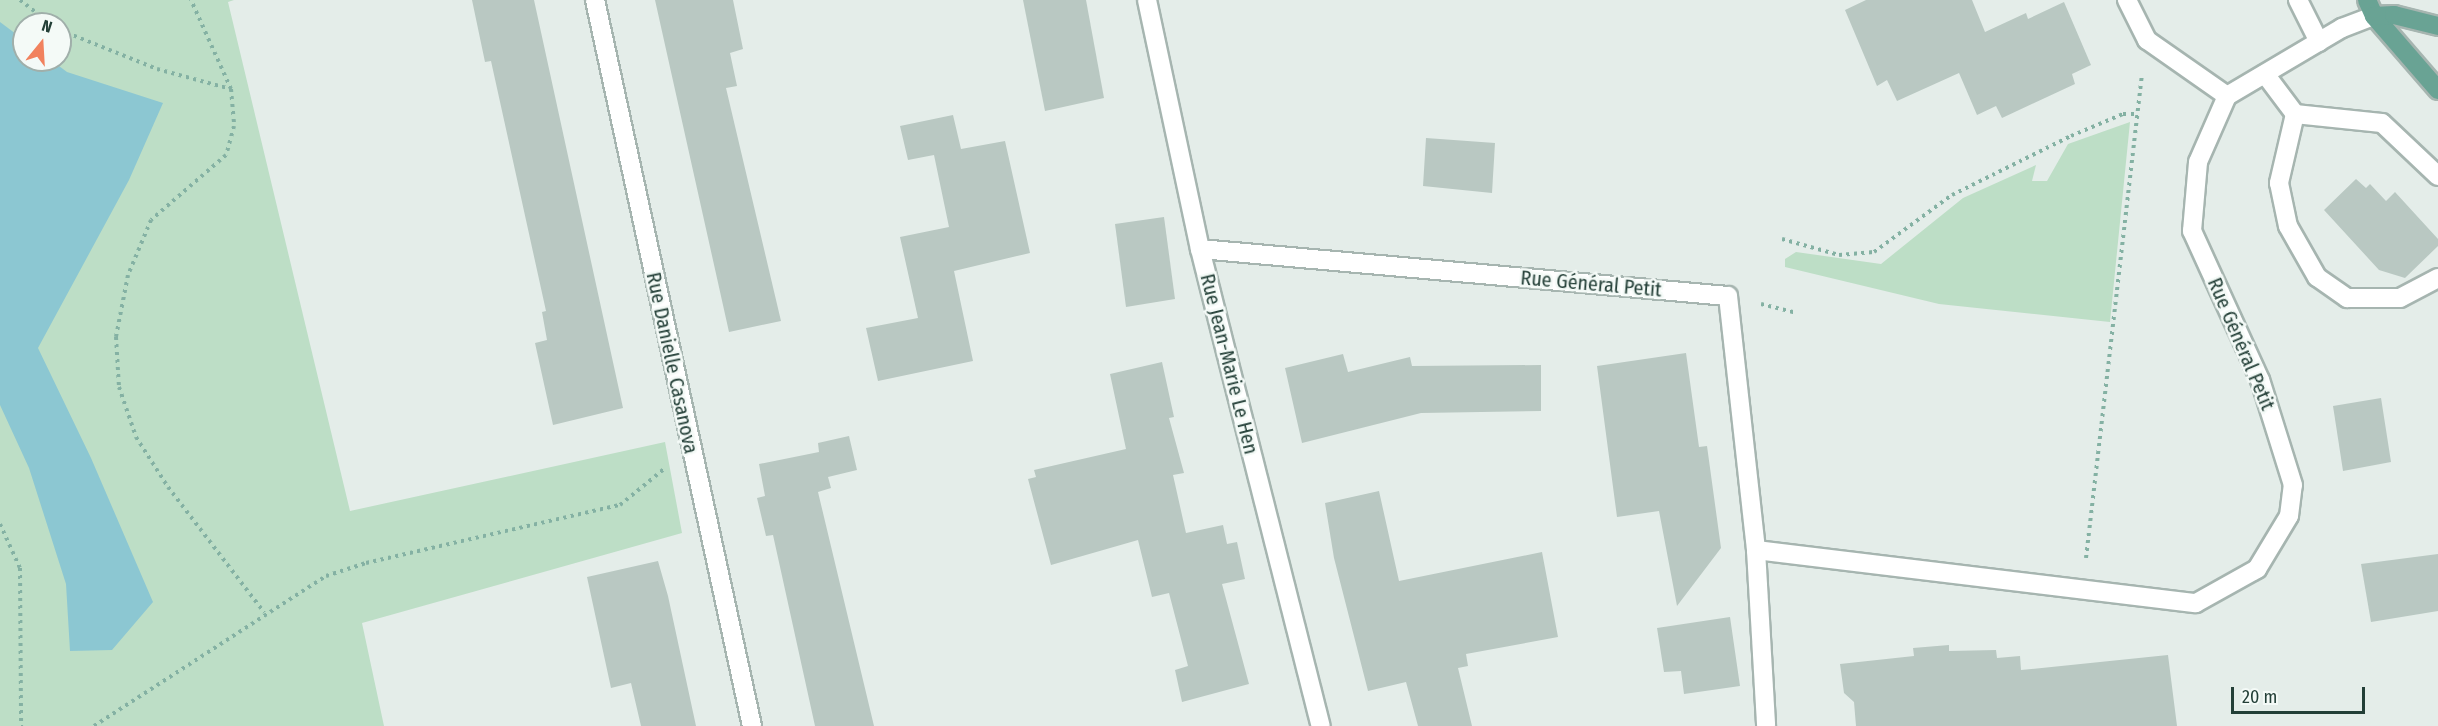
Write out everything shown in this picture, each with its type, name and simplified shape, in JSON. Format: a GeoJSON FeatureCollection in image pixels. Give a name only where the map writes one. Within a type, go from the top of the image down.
{"type":"FeatureCollection","features":[{"type":"Feature","properties":{"kind":"main road"},"geometry":{"type":"LineString","coordinates":[[2370,8],[2438,26]]}},
{"type":"Feature","properties":{"kind":"main road"},"geometry":{"type":"LineString","coordinates":[[2370,8],[2438,90]]}},
{"type":"Feature","properties":{"kind":"street","name":"Rue Danielle Casanova"},"geometry":{"type":"LineString","coordinates":[[595,0],[690,449],[752,726]]}},
{"type":"Feature","properties":{"kind":"street","name":"Rue Jean-Marie Le Hen"},"geometry":{"type":"LineString","coordinates":[[1147,0],[1200,249],[1321,726]]}},
{"type":"Feature","properties":{"kind":"street"},"geometry":{"type":"LineString","coordinates":[[2127,0],[2147,40],[2227,96],[2319,42],[2370,8]]}},
{"type":"Feature","properties":{"kind":"street"},"geometry":{"type":"LineString","coordinates":[[2298,0],[2319,42]]}},
{"type":"Feature","properties":{"kind":"street"},"geometry":{"type":"LineString","coordinates":[[2265,74],[2295,114],[2382,123],[2438,176]]}},
{"type":"Feature","properties":{"kind":"street","name":"Rue Général Petit"},"geometry":{"type":"LineString","coordinates":[[1756,550],[2196,603],[2257,568],[2289,516],[2293,485],[2260,380],[2192,231],[2198,162],[2227,96]]}},
{"type":"Feature","properties":{"kind":"street"},"geometry":{"type":"LineString","coordinates":[[2295,114],[2279,183],[2288,226],[2317,277],[2347,298],[2400,298],[2438,278]]}},
{"type":"Feature","properties":{"kind":"street","name":"Rue Général Petit"},"geometry":{"type":"LineString","coordinates":[[1200,249],[1728,296],[1756,550],[1766,726]]}},
{"type":"Feature","properties":{"kind":"path"},"geometry":{"type":"LineString","coordinates":[[20,0],[36,12]]}},
{"type":"Feature","properties":{"kind":"path"},"geometry":{"type":"LineString","coordinates":[[191,0],[231,89],[234,126],[226,155],[150,220],[128,274],[116,337],[118,387],[136,437],[168,487],[264,612]]}},
{"type":"Feature","properties":{"kind":"path"},"geometry":{"type":"LineString","coordinates":[[72,35],[157,69],[231,89]]}},
{"type":"Feature","properties":{"kind":"path"},"geometry":{"type":"LineString","coordinates":[[2082,589],[2147,40]]}},
{"type":"Feature","properties":{"kind":"path"},"geometry":{"type":"LineString","coordinates":[[1782,239],[1839,255],[1874,252],[1952,195],[2071,136],[2123,114],[2138,114]]}},
{"type":"Feature","properties":{"kind":"path"},"geometry":{"type":"LineString","coordinates":[[94,726],[264,612],[326,576],[366,563],[620,505],[690,449]]}},
{"type":"Feature","properties":{"kind":"path"},"geometry":{"type":"LineString","coordinates":[[0,524],[20,568],[21,726]]}},
{"type":"Feature","properties":{"kind":"green space"},"geometry":{"type":"Polygon","coordinates":[[[0,0],[234,0],[228,2],[350,511],[665,442],[682,533],[362,623],[384,726],[0,726],[0,0]]]}},
{"type":"Feature","properties":{"kind":"green space"},"geometry":{"type":"Polygon","coordinates":[[[2130,122],[2110,322],[1939,304],[1785,267],[1785,259],[1796,252],[1881,264],[1963,198],[2036,165],[2032,181],[2047,181],[2068,144],[2130,122]]]}},
{"type":"Feature","properties":{"kind":"water"},"geometry":{"type":"Polygon","coordinates":[[[0,22],[12,31],[12,72],[67,72],[163,103],[129,180],[38,348],[91,458],[153,602],[112,650],[70,651],[66,584],[29,468],[0,405],[0,22]]]}},
{"type":"Feature","properties":{"kind":"building"},"geometry":{"type":"Polygon","coordinates":[[[472,0],[534,0],[623,408],[553,425],[535,343],[547,340],[542,312],[546,311],[491,61],[485,62],[472,0]]]}},
{"type":"Feature","properties":{"kind":"building"},"geometry":{"type":"Polygon","coordinates":[[[655,0],[733,0],[743,49],[730,53],[737,86],[726,88],[781,321],[729,332],[655,0]]]}},
{"type":"Feature","properties":{"kind":"building"},"geometry":{"type":"Polygon","coordinates":[[[1023,0],[1086,0],[1104,98],[1045,111],[1023,0]]]}},
{"type":"Feature","properties":{"kind":"building"},"geometry":{"type":"Polygon","coordinates":[[[1866,0],[1972,0],[1985,32],[2026,13],[2028,19],[2064,2],[2091,65],[2072,74],[2075,84],[2002,118],[1996,106],[1977,115],[1959,73],[1897,101],[1887,80],[1877,86],[1845,10],[1866,0]]]}},
{"type":"Feature","properties":{"kind":"building"},"geometry":{"type":"Polygon","coordinates":[[[953,115],[961,149],[1005,141],[1030,253],[954,271],[973,361],[878,381],[866,328],[918,318],[900,237],[949,227],[934,155],[908,160],[900,126],[953,115]]]}},
{"type":"Feature","properties":{"kind":"building"},"geometry":{"type":"Polygon","coordinates":[[[1426,138],[1495,143],[1492,193],[1423,186],[1426,138]]]}},
{"type":"Feature","properties":{"kind":"building"},"geometry":{"type":"Polygon","coordinates":[[[2356,179],[2366,188],[2370,184],[2386,201],[2395,192],[2438,239],[2438,246],[2405,278],[2379,270],[2324,210],[2356,179]]]}},
{"type":"Feature","properties":{"kind":"building"},"geometry":{"type":"Polygon","coordinates":[[[1164,217],[1175,299],[1126,307],[1115,224],[1164,217]]]}},
{"type":"Feature","properties":{"kind":"building"},"geometry":{"type":"Polygon","coordinates":[[[1686,353],[1699,447],[1707,446],[1721,548],[1677,606],[1659,511],[1617,517],[1597,366],[1686,353]]]}},
{"type":"Feature","properties":{"kind":"building"},"geometry":{"type":"Polygon","coordinates":[[[1343,354],[1348,372],[1410,357],[1412,366],[1541,365],[1541,411],[1421,413],[1302,443],[1285,368],[1343,354]]]}},
{"type":"Feature","properties":{"kind":"building"},"geometry":{"type":"Polygon","coordinates":[[[1162,362],[1174,417],[1169,418],[1184,473],[1173,475],[1186,533],[1223,525],[1227,544],[1237,542],[1245,579],[1222,584],[1249,684],[1182,702],[1175,670],[1188,666],[1169,593],[1152,597],[1138,540],[1051,565],[1028,479],[1036,477],[1034,470],[1126,449],[1110,374],[1162,362]]]}},
{"type":"Feature","properties":{"kind":"building"},"geometry":{"type":"Polygon","coordinates":[[[2381,398],[2391,462],[2343,471],[2333,406],[2381,398]]]}},
{"type":"Feature","properties":{"kind":"building"},"geometry":{"type":"Polygon","coordinates":[[[849,436],[857,470],[828,477],[831,488],[818,492],[874,726],[815,726],[773,535],[766,536],[757,498],[765,496],[759,464],[819,452],[818,443],[849,436]]]}},
{"type":"Feature","properties":{"kind":"building"},"geometry":{"type":"Polygon","coordinates":[[[1379,491],[1399,581],[1542,552],[1558,637],[1466,654],[1468,666],[1458,668],[1472,726],[1418,726],[1406,682],[1368,691],[1334,558],[1325,503],[1379,491]]]}},
{"type":"Feature","properties":{"kind":"building"},"geometry":{"type":"Polygon","coordinates":[[[2438,554],[2438,611],[2371,622],[2361,564],[2438,554]]]}},
{"type":"Feature","properties":{"kind":"building"},"geometry":{"type":"Polygon","coordinates":[[[658,561],[668,596],[696,726],[641,726],[631,683],[611,688],[587,577],[658,561]]]}},
{"type":"Feature","properties":{"kind":"building"},"geometry":{"type":"Polygon","coordinates":[[[1730,617],[1740,686],[1684,694],[1681,671],[1664,672],[1657,628],[1730,617]]]}},
{"type":"Feature","properties":{"kind":"building"},"geometry":{"type":"Polygon","coordinates":[[[1949,645],[1949,651],[1996,650],[1997,658],[2020,656],[2021,670],[2168,655],[2177,726],[1856,726],[1854,702],[1844,693],[1840,664],[1914,656],[1913,648],[1949,645]]]}}]}
